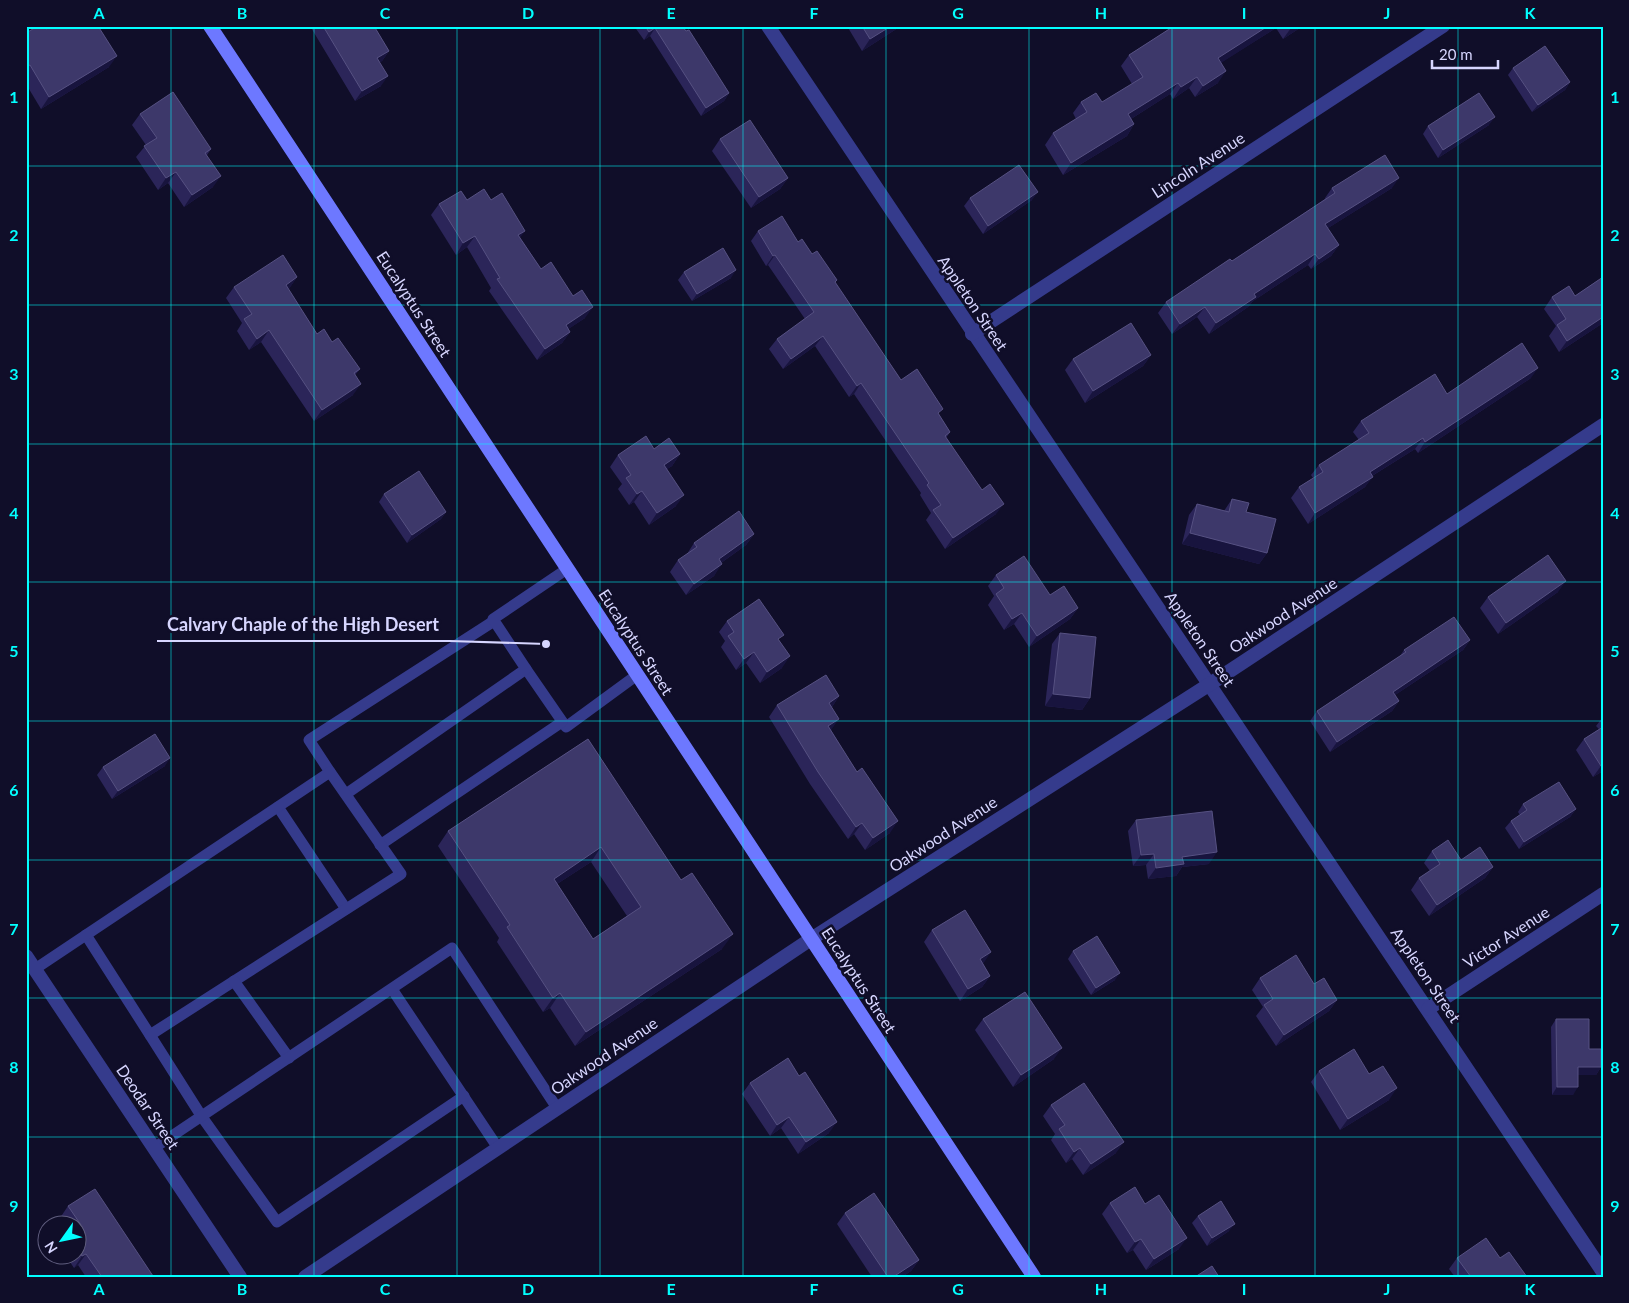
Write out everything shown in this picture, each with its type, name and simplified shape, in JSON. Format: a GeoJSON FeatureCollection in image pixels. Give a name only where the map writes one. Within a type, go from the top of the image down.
{"type":"FeatureCollection","features":[{"type":"Feature","properties":{"kind":"main road","name":"Eucalyptus Street"},"geometry":{"type":"LineString","coordinates":[[210,26],[1034,1277]]}},
{"type":"Feature","properties":{"kind":"street","name":"Appleton Street"},"geometry":{"type":"LineString","coordinates":[[768,26],[972,334],[1210,684],[1603,1272]]}},
{"type":"Feature","properties":{"kind":"street","name":"Lincoln Avenue"},"geometry":{"type":"LineString","coordinates":[[972,334],[1443,26]]}},
{"type":"Feature","properties":{"kind":"street","name":"Oakwood Avenue"},"geometry":{"type":"LineString","coordinates":[[305,1277],[811,939],[1210,684],[1603,425]]}},
{"type":"Feature","properties":{"kind":"street","name":"Victor Avenue"},"geometry":{"type":"LineString","coordinates":[[1428,1009],[1603,894]]}},
{"type":"Feature","properties":{"kind":"street","name":"Deodar Street"},"geometry":{"type":"LineString","coordinates":[[26,956],[240,1277]]}},
{"type":"Feature","properties":{"kind":"lane"},"geometry":{"type":"LineString","coordinates":[[568,569],[492,619],[566,727],[638,675]]}},
{"type":"Feature","properties":{"kind":"lane"},"geometry":{"type":"LineString","coordinates":[[150,1035],[401,874],[309,740],[494,621]]}},
{"type":"Feature","properties":{"kind":"lane"},"geometry":{"type":"LineString","coordinates":[[346,794],[526,669]]}},
{"type":"Feature","properties":{"kind":"lane"},"geometry":{"type":"LineString","coordinates":[[380,845],[562,722]]}},
{"type":"Feature","properties":{"kind":"lane"},"geometry":{"type":"LineString","coordinates":[[35,970],[330,772]]}},
{"type":"Feature","properties":{"kind":"lane"},"geometry":{"type":"LineString","coordinates":[[278,806],[346,909]]}},
{"type":"Feature","properties":{"kind":"lane"},"geometry":{"type":"LineString","coordinates":[[86,935],[202,1117],[277,1222],[464,1096]]}},
{"type":"Feature","properties":{"kind":"lane"},"geometry":{"type":"LineString","coordinates":[[154,1148],[452,948],[557,1108]]}},
{"type":"Feature","properties":{"kind":"lane"},"geometry":{"type":"LineString","coordinates":[[234,981],[289,1058]]}},
{"type":"Feature","properties":{"kind":"lane"},"geometry":{"type":"LineString","coordinates":[[392,989],[498,1148]]}},
{"type":"Feature","properties":{"kind":"building"},"geometry":{"type":"Polygon","coordinates":[[[38,26],[45,26],[46,29],[52,26],[98,26],[117,56],[49,97],[30,65],[26,67],[26,33],[38,26]]]}},
{"type":"Feature","properties":{"kind":"building"},"geometry":{"type":"Polygon","coordinates":[[[323,26],[374,26],[389,51],[377,58],[388,76],[362,91],[323,26]]]}},
{"type":"Feature","properties":{"kind":"building"},"geometry":{"type":"Polygon","coordinates":[[[645,26],[682,26],[686,31],[689,30],[729,93],[706,108],[655,28],[649,32],[645,26]]]}},
{"type":"Feature","properties":{"kind":"building"},"geometry":{"type":"Polygon","coordinates":[[[862,26],[891,26],[870,39],[862,26]]]}},
{"type":"Feature","properties":{"kind":"building"},"geometry":{"type":"Polygon","coordinates":[[[1174,26],[1268,26],[1218,58],[1226,71],[1203,86],[1197,77],[1181,87],[1178,83],[1128,114],[1134,124],[1071,163],[1053,133],[1087,112],[1081,102],[1096,93],[1102,102],[1143,77],[1129,55],[1174,26]]]}},
{"type":"Feature","properties":{"kind":"building"},"geometry":{"type":"Polygon","coordinates":[[[1545,46],[1570,82],[1538,105],[1513,68],[1545,46]]]}},
{"type":"Feature","properties":{"kind":"building"},"geometry":{"type":"Polygon","coordinates":[[[173,92],[211,149],[205,153],[221,176],[192,195],[176,172],[166,178],[144,146],[157,138],[140,114],[173,92]]]}},
{"type":"Feature","properties":{"kind":"building"},"geometry":{"type":"Polygon","coordinates":[[[1479,93],[1495,117],[1443,150],[1428,126],[1479,93]]]}},
{"type":"Feature","properties":{"kind":"building"},"geometry":{"type":"Polygon","coordinates":[[[750,120],[788,178],[759,197],[720,139],[750,120]]]}},
{"type":"Feature","properties":{"kind":"building"},"geometry":{"type":"Polygon","coordinates":[[[1385,155],[1399,178],[1325,224],[1339,245],[1319,259],[1315,254],[1254,294],[1256,297],[1216,323],[1205,307],[1180,324],[1166,302],[1335,193],[1332,188],[1385,155]]]}},
{"type":"Feature","properties":{"kind":"building"},"geometry":{"type":"Polygon","coordinates":[[[1019,165],[1038,192],[988,226],[970,198],[1019,165]]]}},
{"type":"Feature","properties":{"kind":"building"},"geometry":{"type":"Polygon","coordinates":[[[484,189],[491,200],[502,193],[525,231],[518,235],[541,269],[551,262],[573,296],[582,290],[593,307],[566,325],[570,332],[545,349],[497,279],[500,278],[475,236],[463,243],[439,204],[461,191],[467,200],[484,189]]]}},
{"type":"Feature","properties":{"kind":"building"},"geometry":{"type":"Polygon","coordinates":[[[782,216],[798,242],[802,239],[812,254],[817,251],[837,280],[835,282],[901,380],[917,369],[943,409],[938,413],[950,432],[945,436],[982,490],[990,484],[1004,504],[953,538],[933,510],[941,505],[927,485],[929,483],[861,383],[857,386],[823,336],[791,359],[777,339],[814,312],[775,255],[773,256],[758,231],[782,216]]]}},
{"type":"Feature","properties":{"kind":"building"},"geometry":{"type":"Polygon","coordinates":[[[723,248],[736,270],[697,294],[684,272],[723,248]]]}},
{"type":"Feature","properties":{"kind":"building"},"geometry":{"type":"Polygon","coordinates":[[[283,255],[297,277],[286,285],[317,334],[324,329],[332,342],[338,338],[360,369],[354,373],[361,384],[322,410],[269,330],[257,339],[244,319],[252,314],[234,287],[283,255]]]}},
{"type":"Feature","properties":{"kind":"building"},"geometry":{"type":"Polygon","coordinates":[[[1603,277],[1603,317],[1567,341],[1557,325],[1566,319],[1552,297],[1569,286],[1575,296],[1603,277]]]}},
{"type":"Feature","properties":{"kind":"building"},"geometry":{"type":"Polygon","coordinates":[[[1131,323],[1151,355],[1093,391],[1073,359],[1131,323]]]}},
{"type":"Feature","properties":{"kind":"building"},"geometry":{"type":"Polygon","coordinates":[[[1522,343],[1538,368],[1425,442],[1423,438],[1370,472],[1373,477],[1315,513],[1299,487],[1323,472],[1319,465],[1369,433],[1361,421],[1435,374],[1447,394],[1522,343]]]}},
{"type":"Feature","properties":{"kind":"building"},"geometry":{"type":"Polygon","coordinates":[[[646,436],[654,449],[669,438],[680,454],[664,465],[684,495],[657,513],[642,491],[637,494],[626,478],[631,475],[618,455],[646,436]]]}},
{"type":"Feature","properties":{"kind":"building"},"geometry":{"type":"Polygon","coordinates":[[[419,471],[446,512],[412,535],[384,494],[419,471]]]}},
{"type":"Feature","properties":{"kind":"building"},"geometry":{"type":"Polygon","coordinates":[[[1232,499],[1249,503],[1246,512],[1276,519],[1267,553],[1190,533],[1197,504],[1229,512],[1232,499]]]}},
{"type":"Feature","properties":{"kind":"building"},"geometry":{"type":"Polygon","coordinates":[[[739,511],[754,534],[719,559],[722,564],[694,584],[678,560],[697,547],[694,543],[739,511]]]}},
{"type":"Feature","properties":{"kind":"building"},"geometry":{"type":"Polygon","coordinates":[[[1548,555],[1566,581],[1506,623],[1488,597],[1548,555]]]}},
{"type":"Feature","properties":{"kind":"building"},"geometry":{"type":"Polygon","coordinates":[[[1024,556],[1050,595],[1064,586],[1078,608],[1037,636],[1022,613],[1012,619],[996,594],[1004,588],[996,575],[1024,556]]]}},
{"type":"Feature","properties":{"kind":"building"},"geometry":{"type":"Polygon","coordinates":[[[759,599],[784,635],[778,639],[790,656],[767,672],[754,652],[744,659],[728,636],[734,632],[727,621],[759,599]]]}},
{"type":"Feature","properties":{"kind":"building"},"geometry":{"type":"Polygon","coordinates":[[[1454,617],[1470,640],[1393,692],[1399,701],[1337,742],[1317,711],[1406,652],[1404,650],[1454,617]]]}},
{"type":"Feature","properties":{"kind":"building"},"geometry":{"type":"Polygon","coordinates":[[[1060,633],[1096,637],[1090,698],[1053,694],[1060,633]]]}},
{"type":"Feature","properties":{"kind":"building"},"geometry":{"type":"Polygon","coordinates":[[[826,675],[839,696],[829,703],[839,719],[828,726],[857,772],[862,768],[898,821],[873,838],[862,823],[856,827],[818,772],[777,705],[826,675]]]}},
{"type":"Feature","properties":{"kind":"building"},"geometry":{"type":"Polygon","coordinates":[[[1603,727],[1603,765],[1601,766],[1584,739],[1603,727]]]}},
{"type":"Feature","properties":{"kind":"building"},"geometry":{"type":"Polygon","coordinates":[[[155,734],[170,758],[118,791],[103,767],[155,734]]]}},
{"type":"Feature","properties":{"kind":"building"},"geometry":{"type":"Polygon","coordinates":[[[588,739],[681,880],[692,873],[733,934],[586,1032],[560,993],[553,998],[507,927],[510,925],[448,831],[588,739]],[[601,847],[554,879],[593,939],[641,907],[601,847]]]}},
{"type":"Feature","properties":{"kind":"building"},"geometry":{"type":"Polygon","coordinates":[[[1559,782],[1576,809],[1524,842],[1511,821],[1527,810],[1523,804],[1559,782]]]}},
{"type":"Feature","properties":{"kind":"building"},"geometry":{"type":"Polygon","coordinates":[[[1212,811],[1217,852],[1182,857],[1184,864],[1156,868],[1154,854],[1141,855],[1136,820],[1212,811]]]}},
{"type":"Feature","properties":{"kind":"building"},"geometry":{"type":"Polygon","coordinates":[[[1448,840],[1461,860],[1480,847],[1493,867],[1437,905],[1419,878],[1440,864],[1432,851],[1448,840]]]}},
{"type":"Feature","properties":{"kind":"building"},"geometry":{"type":"Polygon","coordinates":[[[965,910],[991,952],[980,959],[990,976],[968,989],[932,930],[965,910]]]}},
{"type":"Feature","properties":{"kind":"building"},"geometry":{"type":"Polygon","coordinates":[[[1097,936],[1120,973],[1096,988],[1073,951],[1097,936]]]}},
{"type":"Feature","properties":{"kind":"building"},"geometry":{"type":"Polygon","coordinates":[[[1296,955],[1314,984],[1324,978],[1337,1000],[1284,1035],[1264,1005],[1273,999],[1260,978],[1296,955]]]}},
{"type":"Feature","properties":{"kind":"building"},"geometry":{"type":"Polygon","coordinates":[[[1025,992],[1062,1048],[1021,1075],[983,1019],[1025,992]]]}},
{"type":"Feature","properties":{"kind":"building"},"geometry":{"type":"Polygon","coordinates":[[[1556,1019],[1589,1019],[1589,1049],[1601,1049],[1601,1067],[1578,1067],[1578,1087],[1557,1087],[1556,1019]]]}},
{"type":"Feature","properties":{"kind":"building"},"geometry":{"type":"Polygon","coordinates":[[[1354,1049],[1369,1074],[1383,1066],[1397,1088],[1348,1119],[1319,1071],[1354,1049]]]}},
{"type":"Feature","properties":{"kind":"building"},"geometry":{"type":"Polygon","coordinates":[[[788,1058],[799,1076],[805,1072],[837,1122],[806,1142],[789,1117],[777,1125],[750,1083],[788,1058]]]}},
{"type":"Feature","properties":{"kind":"building"},"geometry":{"type":"Polygon","coordinates":[[[1084,1083],[1124,1142],[1091,1164],[1080,1148],[1074,1152],[1059,1129],[1065,1125],[1051,1105],[1084,1083]]]}},
{"type":"Feature","properties":{"kind":"building"},"geometry":{"type":"Polygon","coordinates":[[[1135,1187],[1145,1204],[1159,1195],[1187,1238],[1154,1259],[1141,1239],[1135,1242],[1110,1203],[1135,1187]]]}},
{"type":"Feature","properties":{"kind":"building"},"geometry":{"type":"Polygon","coordinates":[[[95,1189],[153,1277],[102,1277],[88,1257],[88,1216],[75,1216],[68,1206],[95,1189]]]}},
{"type":"Feature","properties":{"kind":"building"},"geometry":{"type":"Polygon","coordinates":[[[874,1193],[919,1260],[893,1277],[888,1277],[845,1213],[874,1193]]]}},
{"type":"Feature","properties":{"kind":"building"},"geometry":{"type":"Polygon","coordinates":[[[1221,1201],[1235,1224],[1212,1238],[1198,1216],[1221,1201]]]}},
{"type":"Feature","properties":{"kind":"building"},"geometry":{"type":"Polygon","coordinates":[[[1486,1238],[1500,1258],[1509,1252],[1527,1277],[1471,1277],[1457,1258],[1486,1238]]]}},
{"type":"Feature","properties":{"kind":"building"},"geometry":{"type":"Polygon","coordinates":[[[1212,1266],[1219,1277],[1195,1277],[1212,1266]]]}},
{"type":"Feature","properties":{"kind":"place","name":"Calvary Chaple of the High Desert"},"geometry":{"type":"Point","coordinates":[546,644]}}]}
